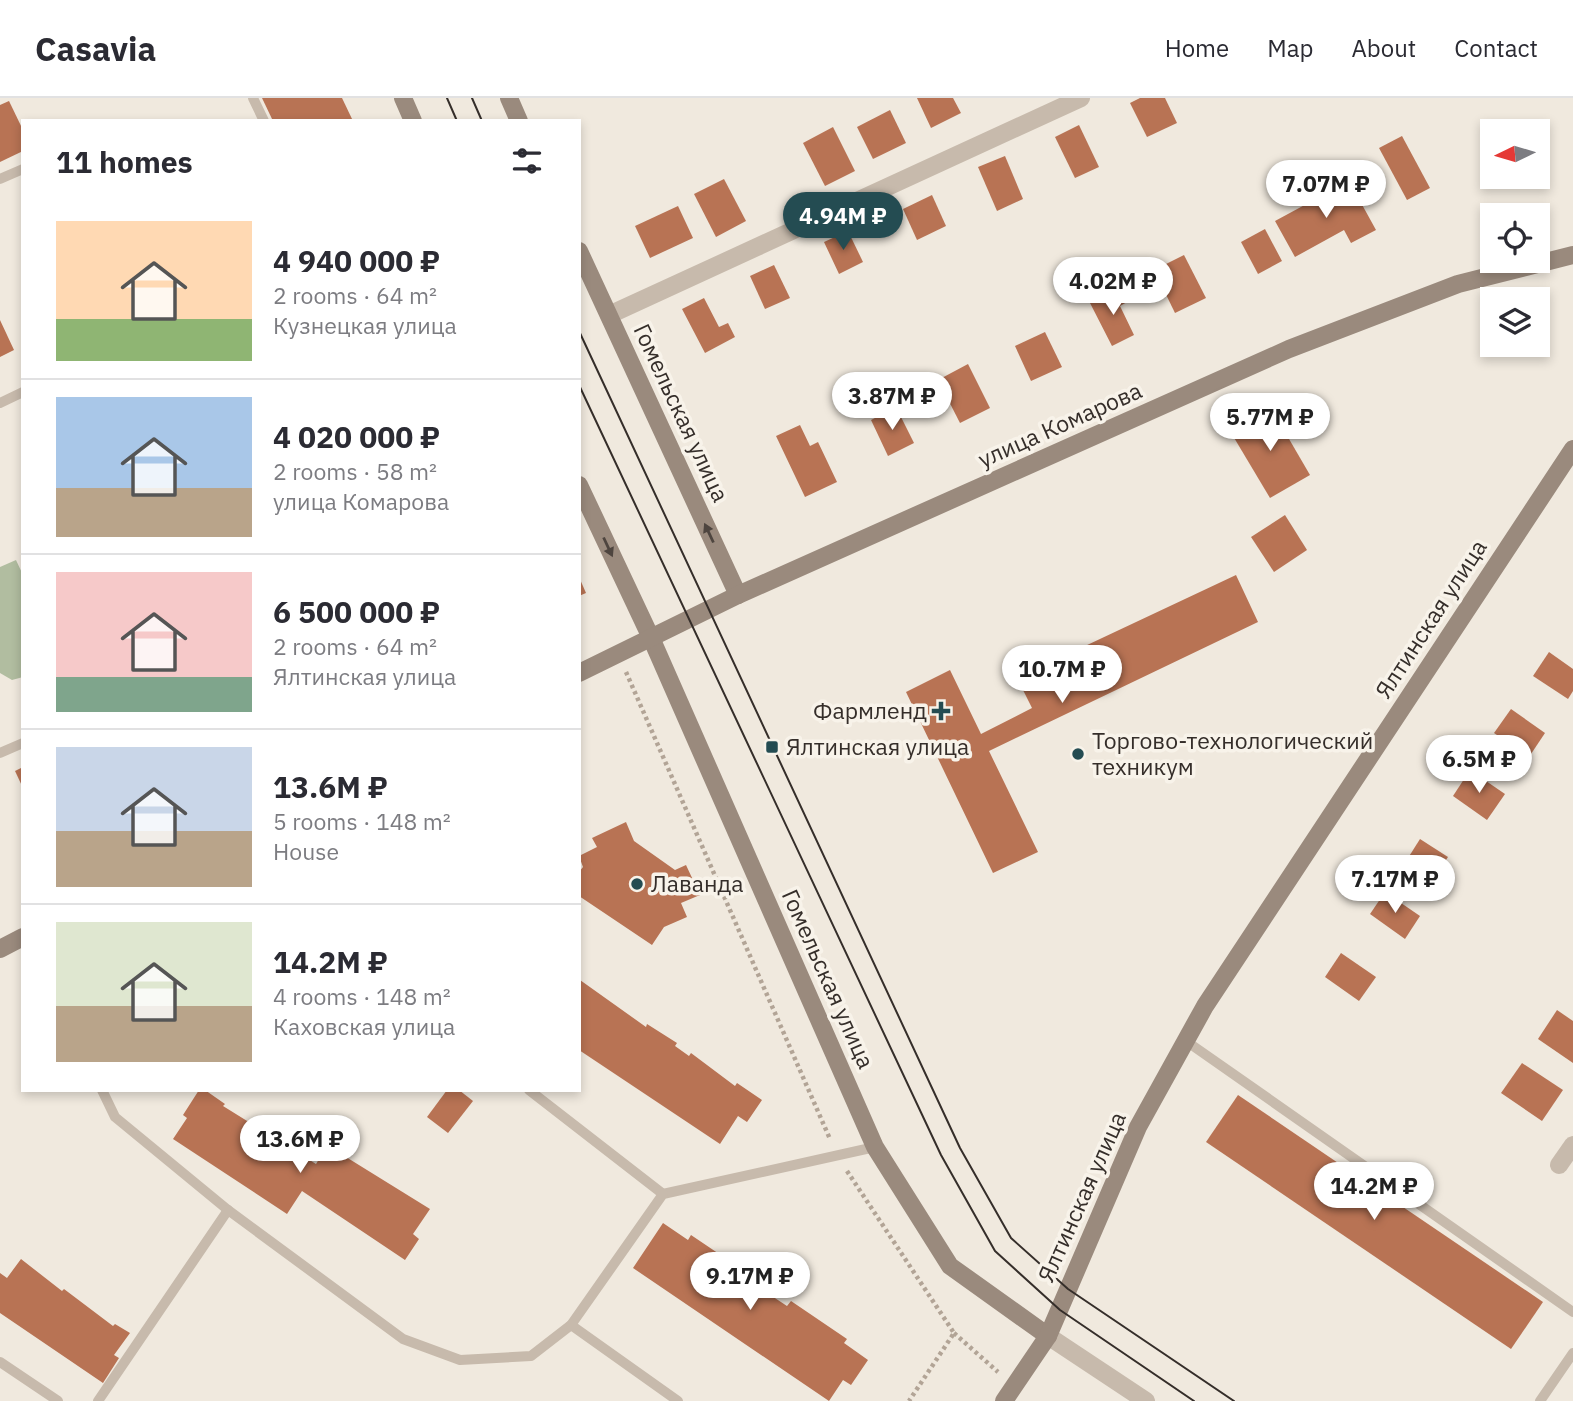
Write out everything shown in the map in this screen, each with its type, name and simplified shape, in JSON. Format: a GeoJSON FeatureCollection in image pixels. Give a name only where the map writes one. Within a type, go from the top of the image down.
{"type":"FeatureCollection","features":[{"type":"Feature","properties":{"kind":"main road"},"geometry":{"type":"LineString","coordinates":[[403,98],[412,119]]}},
{"type":"Feature","properties":{"kind":"main road"},"geometry":{"type":"LineString","coordinates":[[509,98],[518,119]]}},
{"type":"Feature","properties":{"kind":"main road","name":"Гомельская улица"},"geometry":{"type":"LineString","coordinates":[[581,255],[738,595]]}},
{"type":"Feature","properties":{"kind":"main road","name":"улица Комарова"},"geometry":{"type":"LineString","coordinates":[[581,672],[652,640],[738,595],[1289,349],[1458,284],[1573,255]]}},
{"type":"Feature","properties":{"kind":"main road","name":"Ялтинская улица"},"geometry":{"type":"LineString","coordinates":[[1009,1394],[1048,1336],[1138,1127],[1205,1006],[1573,449]]}},
{"type":"Feature","properties":{"kind":"main road","name":"Гомельская улица"},"geometry":{"type":"LineString","coordinates":[[581,489],[652,640],[875,1147],[950,1266],[1048,1336]]}},
{"type":"Feature","properties":{"kind":"main road"},"geometry":{"type":"LineString","coordinates":[[0,949],[21,938]]}},
{"type":"Feature","properties":{"kind":"street"},"geometry":{"type":"LineString","coordinates":[[609,315],[1081,98]]}},
{"type":"Feature","properties":{"kind":"street"},"geometry":{"type":"LineString","coordinates":[[1559,1166],[1573,1145]]}},
{"type":"Feature","properties":{"kind":"street","name":"Гомельская улица"},"geometry":{"type":"LineString","coordinates":[[1048,1336],[1146,1401]]}},
{"type":"Feature","properties":{"kind":"lane"},"geometry":{"type":"LineString","coordinates":[[253,98],[263,119]]}},
{"type":"Feature","properties":{"kind":"lane"},"geometry":{"type":"LineString","coordinates":[[0,179],[21,170]]}},
{"type":"Feature","properties":{"kind":"lane"},"geometry":{"type":"LineString","coordinates":[[0,403],[21,393]]}},
{"type":"Feature","properties":{"kind":"lane"},"geometry":{"type":"LineString","coordinates":[[0,753],[21,744]]}},
{"type":"Feature","properties":{"kind":"lane"},"geometry":{"type":"LineString","coordinates":[[1186,1041],[1573,1312]]}},
{"type":"Feature","properties":{"kind":"lane"},"geometry":{"type":"LineString","coordinates":[[103,1092],[115,1117],[228,1210],[403,1339],[460,1360],[531,1356],[571,1325],[663,1194],[875,1147]]}},
{"type":"Feature","properties":{"kind":"lane"},"geometry":{"type":"LineString","coordinates":[[531,1092],[663,1194]]}},
{"type":"Feature","properties":{"kind":"lane"},"geometry":{"type":"LineString","coordinates":[[98,1401],[228,1210]]}},
{"type":"Feature","properties":{"kind":"lane"},"geometry":{"type":"LineString","coordinates":[[571,1325],[678,1401]]}},
{"type":"Feature","properties":{"kind":"lane"},"geometry":{"type":"LineString","coordinates":[[1539,1401],[1573,1353]]}},
{"type":"Feature","properties":{"kind":"lane"},"geometry":{"type":"LineString","coordinates":[[0,1362],[58,1401]]}},
{"type":"Feature","properties":{"kind":"path"},"geometry":{"type":"LineString","coordinates":[[618,655],[836,1155],[954,1334],[1009,1394]]}},
{"type":"Feature","properties":{"kind":"path"},"geometry":{"type":"LineString","coordinates":[[909,1401],[954,1334]]}},
{"type":"Feature","properties":{"kind":"green space"},"geometry":{"type":"Polygon","coordinates":[[[16,560],[21,571],[21,678],[12,680],[0,673],[0,567],[16,560]]]}},
{"type":"Feature","properties":{"kind":"building"},"geometry":{"type":"Polygon","coordinates":[[[262,98],[342,98],[352,119],[272,119],[262,98]]]}},
{"type":"Feature","properties":{"kind":"building"},"geometry":{"type":"Polygon","coordinates":[[[917,98],[953,98],[961,113],[931,128],[917,98]]]}},
{"type":"Feature","properties":{"kind":"building"},"geometry":{"type":"Polygon","coordinates":[[[1140,98],[1165,98],[1177,123],[1147,137],[1130,103],[1140,98]]]}},
{"type":"Feature","properties":{"kind":"building"},"geometry":{"type":"Polygon","coordinates":[[[9,101],[21,126],[21,152],[0,162],[0,105],[9,101]]]}},
{"type":"Feature","properties":{"kind":"building"},"geometry":{"type":"Polygon","coordinates":[[[890,110],[906,143],[873,159],[857,127],[890,110]]]}},
{"type":"Feature","properties":{"kind":"building"},"geometry":{"type":"Polygon","coordinates":[[[1079,125],[1099,167],[1075,178],[1055,137],[1079,125]]]}},
{"type":"Feature","properties":{"kind":"building"},"geometry":{"type":"Polygon","coordinates":[[[833,127],[855,171],[825,186],[803,143],[833,127]]]}},
{"type":"Feature","properties":{"kind":"building"},"geometry":{"type":"Polygon","coordinates":[[[1402,136],[1430,188],[1407,200],[1379,148],[1402,136]]]}},
{"type":"Feature","properties":{"kind":"building"},"geometry":{"type":"Polygon","coordinates":[[[1005,156],[1023,199],[997,211],[978,167],[1005,156]]]}},
{"type":"Feature","properties":{"kind":"building"},"geometry":{"type":"Polygon","coordinates":[[[724,179],[746,221],[716,237],[694,194],[724,179]]]}},
{"type":"Feature","properties":{"kind":"building"},"geometry":{"type":"Polygon","coordinates":[[[1349,181],[1376,230],[1351,243],[1344,230],[1295,257],[1275,221],[1349,181]]]}},
{"type":"Feature","properties":{"kind":"building"},"geometry":{"type":"Polygon","coordinates":[[[932,195],[946,226],[917,240],[903,209],[932,195]]]}},
{"type":"Feature","properties":{"kind":"building"},"geometry":{"type":"Polygon","coordinates":[[[678,206],[693,238],[650,258],[635,226],[678,206]]]}},
{"type":"Feature","properties":{"kind":"building"},"geometry":{"type":"Polygon","coordinates":[[[1265,229],[1282,261],[1258,274],[1241,242],[1265,229]]]}},
{"type":"Feature","properties":{"kind":"building"},"geometry":{"type":"Polygon","coordinates":[[[848,231],[863,262],[839,274],[824,242],[848,231]]]}},
{"type":"Feature","properties":{"kind":"building"},"geometry":{"type":"Polygon","coordinates":[[[1184,255],[1206,298],[1175,313],[1154,270],[1184,255]]]}},
{"type":"Feature","properties":{"kind":"building"},"geometry":{"type":"Polygon","coordinates":[[[774,265],[790,298],[765,309],[750,276],[774,265]]]}},
{"type":"Feature","properties":{"kind":"building"},"geometry":{"type":"Polygon","coordinates":[[[1120,288],[1127,302],[1120,306],[1134,335],[1112,346],[1090,303],[1120,288]]]}},
{"type":"Feature","properties":{"kind":"building"},"geometry":{"type":"Polygon","coordinates":[[[704,298],[719,327],[728,323],[735,337],[705,353],[682,309],[704,298]]]}},
{"type":"Feature","properties":{"kind":"building"},"geometry":{"type":"Polygon","coordinates":[[[0,320],[14,350],[0,357],[0,320]]]}},
{"type":"Feature","properties":{"kind":"building"},"geometry":{"type":"Polygon","coordinates":[[[1045,332],[1062,367],[1031,381],[1015,346],[1045,332]]]}},
{"type":"Feature","properties":{"kind":"building"},"geometry":{"type":"Polygon","coordinates":[[[968,364],[990,408],[960,423],[938,380],[968,364]]]}},
{"type":"Feature","properties":{"kind":"building"},"geometry":{"type":"Polygon","coordinates":[[[896,407],[914,443],[888,456],[871,420],[896,407]]]}},
{"type":"Feature","properties":{"kind":"building"},"geometry":{"type":"Polygon","coordinates":[[[1271,408],[1310,475],[1270,498],[1230,431],[1271,408]]]}},
{"type":"Feature","properties":{"kind":"building"},"geometry":{"type":"Polygon","coordinates":[[[800,425],[810,446],[818,442],[837,482],[805,497],[776,436],[800,425]]]}},
{"type":"Feature","properties":{"kind":"building"},"geometry":{"type":"Polygon","coordinates":[[[1285,515],[1307,550],[1274,572],[1251,537],[1285,515]]]}},
{"type":"Feature","properties":{"kind":"building"},"geometry":{"type":"Polygon","coordinates":[[[1236,575],[1258,622],[989,751],[1038,852],[993,873],[906,692],[950,670],[981,734],[1032,708],[1017,678],[1236,575]]]}},
{"type":"Feature","properties":{"kind":"building"},"geometry":{"type":"Polygon","coordinates":[[[581,582],[586,593],[581,595],[581,582]]]}},
{"type":"Feature","properties":{"kind":"building"},"geometry":{"type":"Polygon","coordinates":[[[1549,652],[1573,669],[1573,691],[1568,699],[1533,676],[1549,652]]]}},
{"type":"Feature","properties":{"kind":"building"},"geometry":{"type":"Polygon","coordinates":[[[1511,709],[1545,733],[1529,757],[1494,733],[1511,709]]]}},
{"type":"Feature","properties":{"kind":"building"},"geometry":{"type":"Polygon","coordinates":[[[21,768],[21,784],[15,771],[21,768]]]}},
{"type":"Feature","properties":{"kind":"building"},"geometry":{"type":"Polygon","coordinates":[[[1470,770],[1505,794],[1487,820],[1453,796],[1470,770]]]}},
{"type":"Feature","properties":{"kind":"building","name":"Лаванда"},"geometry":{"type":"Polygon","coordinates":[[[626,822],[634,841],[675,870],[686,865],[700,895],[681,903],[687,917],[664,927],[652,945],[581,897],[581,855],[597,847],[592,838],[626,822]]]}},
{"type":"Feature","properties":{"kind":"building"},"geometry":{"type":"Polygon","coordinates":[[[1420,839],[1448,857],[1435,876],[1408,858],[1420,839]]]}},
{"type":"Feature","properties":{"kind":"building"},"geometry":{"type":"Polygon","coordinates":[[[1385,892],[1420,916],[1405,939],[1370,914],[1385,892]]]}},
{"type":"Feature","properties":{"kind":"building"},"geometry":{"type":"Polygon","coordinates":[[[1341,953],[1376,977],[1359,1001],[1325,977],[1341,953]]]}},
{"type":"Feature","properties":{"kind":"building"},"geometry":{"type":"Polygon","coordinates":[[[581,981],[646,1027],[647,1024],[677,1043],[675,1046],[689,1056],[691,1053],[735,1086],[737,1083],[762,1100],[747,1122],[738,1116],[720,1144],[581,1051],[581,981]]]}},
{"type":"Feature","properties":{"kind":"building"},"geometry":{"type":"Polygon","coordinates":[[[1557,1010],[1573,1021],[1573,1063],[1538,1039],[1557,1010]]]}},
{"type":"Feature","properties":{"kind":"building"},"geometry":{"type":"Polygon","coordinates":[[[1522,1063],[1563,1090],[1542,1121],[1501,1093],[1522,1063]]]}},
{"type":"Feature","properties":{"kind":"building"},"geometry":{"type":"Polygon","coordinates":[[[198,1092],[208,1092],[225,1104],[223,1106],[316,1164],[329,1143],[347,1155],[346,1157],[430,1209],[413,1234],[419,1239],[405,1260],[302,1191],[287,1214],[173,1139],[187,1118],[183,1115],[198,1092]]]}},
{"type":"Feature","properties":{"kind":"building"},"geometry":{"type":"Polygon","coordinates":[[[446,1092],[462,1092],[473,1101],[448,1133],[427,1117],[446,1092]]]}},
{"type":"Feature","properties":{"kind":"building"},"geometry":{"type":"Polygon","coordinates":[[[1238,1095],[1543,1302],[1511,1349],[1206,1142],[1238,1095]]]}},
{"type":"Feature","properties":{"kind":"building"},"geometry":{"type":"Polygon","coordinates":[[[663,1223],[688,1240],[691,1235],[734,1264],[731,1269],[787,1306],[791,1301],[847,1339],[844,1343],[868,1360],[851,1385],[843,1380],[829,1401],[633,1268],[663,1223]]]}},
{"type":"Feature","properties":{"kind":"building"},"geometry":{"type":"Polygon","coordinates":[[[21,1259],[113,1326],[115,1324],[130,1333],[114,1355],[119,1358],[103,1383],[0,1313],[0,1273],[7,1278],[21,1259]]]}},
{"type":"Feature","properties":{"kind":"tram line"},"geometry":{"type":"LineString","coordinates":[[447,98],[456,119]]}},
{"type":"Feature","properties":{"kind":"tram line"},"geometry":{"type":"LineString","coordinates":[[472,98],[481,119]]}},
{"type":"Feature","properties":{"kind":"tram line"},"geometry":{"type":"LineString","coordinates":[[581,335],[960,1148],[1011,1238],[1068,1289],[1234,1401]]}},
{"type":"Feature","properties":{"kind":"tram line"},"geometry":{"type":"LineString","coordinates":[[581,389],[941,1155],[995,1251],[1060,1310],[1194,1401]]}},
{"type":"Feature","properties":{"kind":"place","name":"Фармленд"},"geometry":{"type":"Point","coordinates":[941,711]}},
{"type":"Feature","properties":{"kind":"place","name":"Ялтинская улица"},"geometry":{"type":"Point","coordinates":[772,747]}},
{"type":"Feature","properties":{"kind":"place","name":"Торгово-технологический техникум"},"geometry":{"type":"Point","coordinates":[1078,754]}},
{"type":"Feature","properties":{"kind":"place","name":"Лаванда"},"geometry":{"type":"Point","coordinates":[637,884]}}]}
